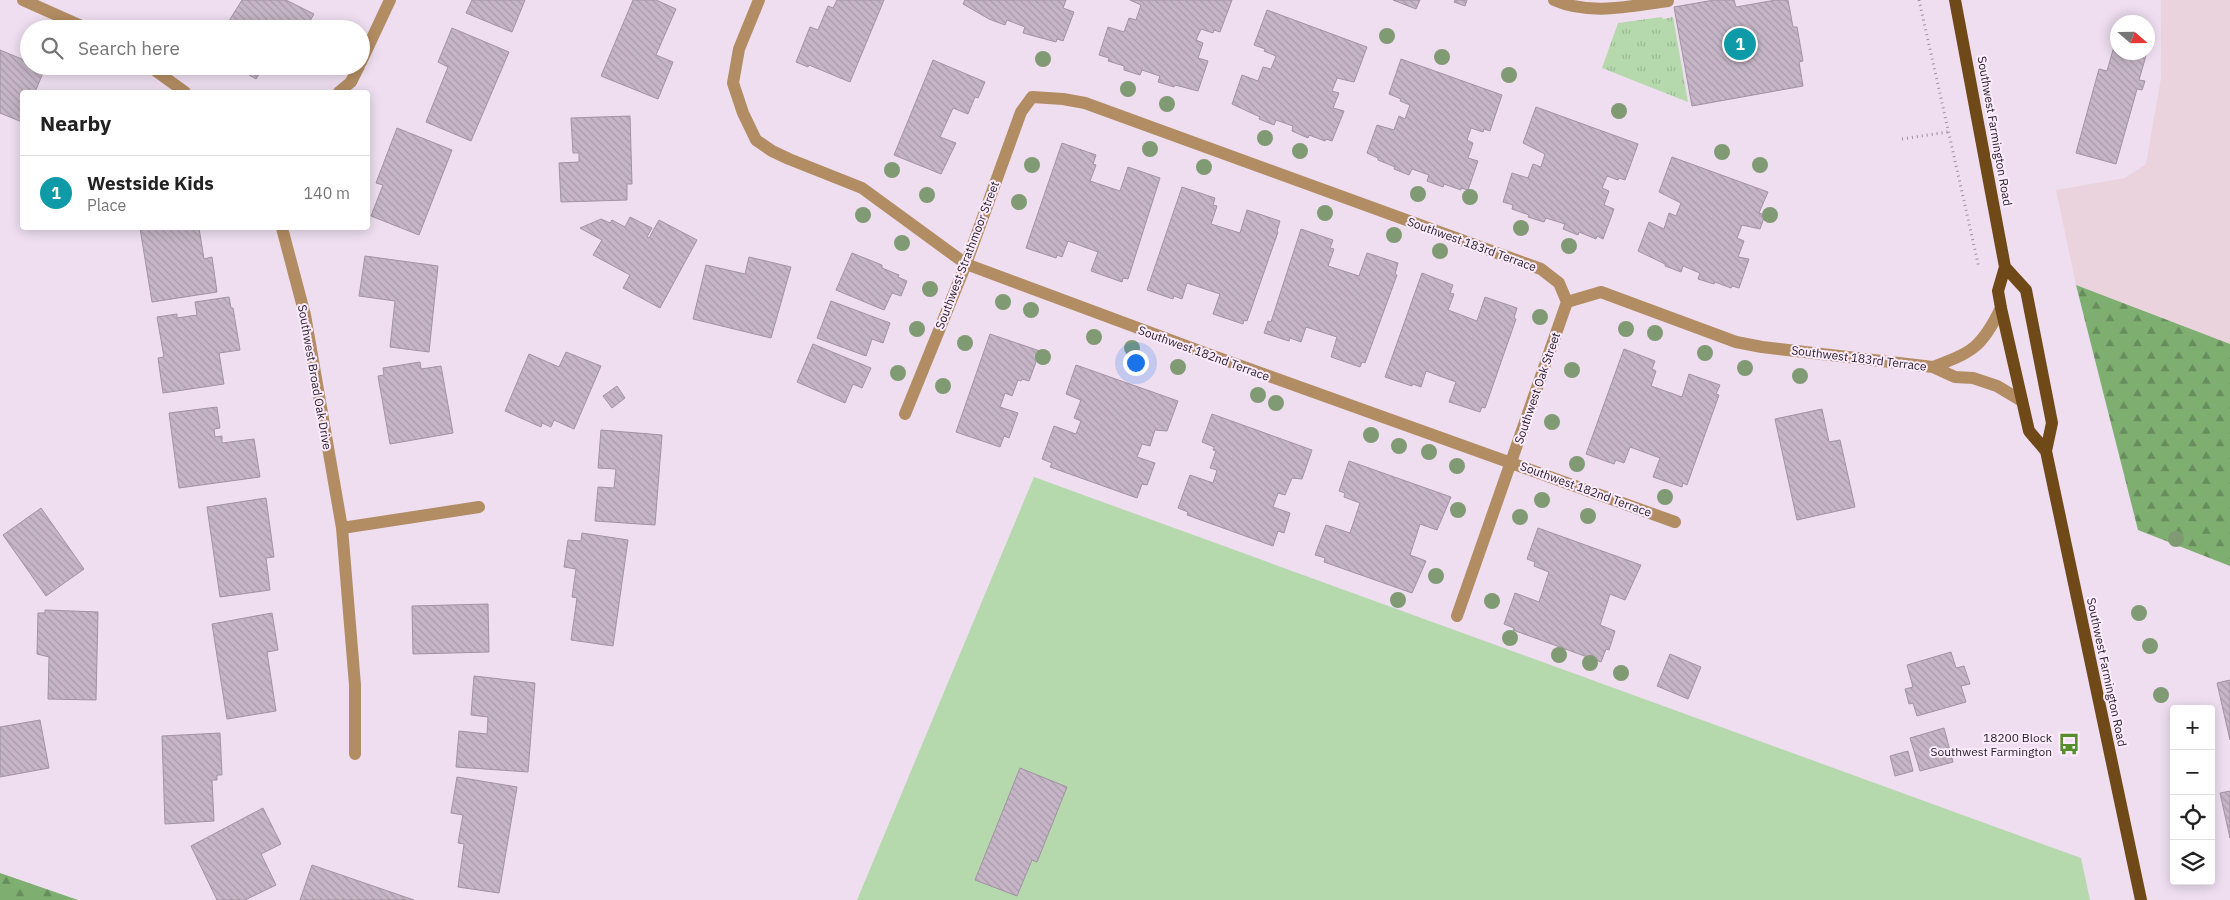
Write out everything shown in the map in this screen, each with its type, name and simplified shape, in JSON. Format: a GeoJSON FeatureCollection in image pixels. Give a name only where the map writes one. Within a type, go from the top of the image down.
{"type":"FeatureCollection","features":[{"type":"Feature","properties":{"kind":"main road","name":"Southwest Farmington Road"},"geometry":{"type":"LineString","coordinates":[[1956,0],[2005,268],[1998,291],[2001,308],[2029,431],[2046,450]]}},
{"type":"Feature","properties":{"kind":"main road","name":"Southwest Farmington Road"},"geometry":{"type":"LineString","coordinates":[[2005,268],[2026,290],[2052,422],[2046,450],[2141,900]]}},
{"type":"Feature","properties":{"kind":"street"},"geometry":{"type":"LineString","coordinates":[[23,0],[68,20]]}},
{"type":"Feature","properties":{"kind":"street"},"geometry":{"type":"LineString","coordinates":[[370,43],[390,0]]}},
{"type":"Feature","properties":{"kind":"street","name":"Southwest 182nd Terrace"},"geometry":{"type":"LineString","coordinates":[[759,0],[739,49],[733,83],[743,113],[756,140],[772,152],[862,188],[966,264],[1199,351],[1675,522]]}},
{"type":"Feature","properties":{"kind":"street"},"geometry":{"type":"LineString","coordinates":[[1554,0],[1574,7],[1606,9],[1668,1]]}},
{"type":"Feature","properties":{"kind":"street"},"geometry":{"type":"LineString","coordinates":[[161,75],[182,90]]}},
{"type":"Feature","properties":{"kind":"street"},"geometry":{"type":"LineString","coordinates":[[341,90],[350,82],[354,75]]}},
{"type":"Feature","properties":{"kind":"street","name":"Southwest Strathmoor Street"},"geometry":{"type":"LineString","coordinates":[[904,414],[966,264],[1019,119],[1032,97]]}},
{"type":"Feature","properties":{"kind":"street","name":"Southwest 183rd Terrace"},"geometry":{"type":"LineString","coordinates":[[1032,97],[1063,98],[1085,103],[1541,270],[1559,283],[1567,302],[1601,292],[1736,342],[1762,347],[1933,367],[1955,377],[1973,378],[1997,386],[2022,401]]}},
{"type":"Feature","properties":{"kind":"street","name":"Southwest Broad Oak Drive"},"geometry":{"type":"LineString","coordinates":[[283,230],[306,315],[342,528],[355,685],[355,754]]}},
{"type":"Feature","properties":{"kind":"street","name":"Southwest Oak Street"},"geometry":{"type":"LineString","coordinates":[[1457,616],[1567,302]]}},
{"type":"Feature","properties":{"kind":"street","name":"Southwest 183rd Terrace"},"geometry":{"type":"LineString","coordinates":[[1933,367],[1966,354],[1980,343],[1992,327],[2001,308]]}},
{"type":"Feature","properties":{"kind":"street"},"geometry":{"type":"LineString","coordinates":[[342,528],[479,507]]}},
{"type":"Feature","properties":{"kind":"path"},"geometry":{"type":"LineString","coordinates":[[1902,139],[1948,132]]}},
{"type":"Feature","properties":{"kind":"shaded area"},"geometry":{"type":"Polygon","coordinates":[[[2161,0],[2230,0],[2230,344],[2076,285],[2056,190],[2125,178],[2146,164],[2161,78],[2161,0]]]}},
{"type":"Feature","properties":{"kind":"green space"},"geometry":{"type":"Polygon","coordinates":[[[1662,17],[1663,19],[1673,17],[1688,102],[1602,68],[1618,23],[1662,17]]]}},
{"type":"Feature","properties":{"kind":"green space"},"geometry":{"type":"Polygon","coordinates":[[[2076,285],[2230,344],[2230,566],[2138,530],[2076,285]]]}},
{"type":"Feature","properties":{"kind":"green space"},"geometry":{"type":"Polygon","coordinates":[[[1034,477],[2081,858],[2090,900],[857,900],[1034,477]]]}},
{"type":"Feature","properties":{"kind":"green space"},"geometry":{"type":"Polygon","coordinates":[[[0,873],[78,900],[0,900],[0,873]]]}},
{"type":"Feature","properties":{"kind":"building"},"geometry":{"type":"Polygon","coordinates":[[[242,0],[286,0],[314,14],[310,20],[230,20],[242,0]]]}},
{"type":"Feature","properties":{"kind":"building"},"geometry":{"type":"Polygon","coordinates":[[[472,0],[525,0],[512,32],[466,13],[472,0]]]}},
{"type":"Feature","properties":{"kind":"building"},"geometry":{"type":"Polygon","coordinates":[[[633,0],[656,0],[676,9],[656,55],[673,62],[658,99],[601,76],[633,0]]]}},
{"type":"Feature","properties":{"kind":"building"},"geometry":{"type":"Polygon","coordinates":[[[837,0],[884,0],[850,82],[809,65],[808,67],[796,62],[810,27],[818,30],[828,6],[833,8],[837,0]]]}},
{"type":"Feature","properties":{"kind":"building"},"geometry":{"type":"Polygon","coordinates":[[[965,0],[1066,0],[1063,8],[1074,12],[1063,41],[1057,39],[1056,42],[1023,33],[1025,27],[1007,20],[1005,25],[989,19],[963,4],[965,0]]]}},
{"type":"Feature","properties":{"kind":"building"},"geometry":{"type":"Polygon","coordinates":[[[1130,0],[1232,0],[1220,32],[1214,30],[1213,33],[1201,29],[1196,40],[1203,43],[1198,58],[1208,61],[1198,91],[1158,82],[1160,76],[1142,70],[1140,75],[1124,70],[1124,66],[1108,61],[1109,58],[1099,55],[1108,27],[1124,32],[1129,18],[1136,20],[1141,5],[1130,0]]]}},
{"type":"Feature","properties":{"kind":"building"},"geometry":{"type":"Polygon","coordinates":[[[1393,0],[1420,0],[1416,9],[1393,0]]]}},
{"type":"Feature","properties":{"kind":"building"},"geometry":{"type":"Polygon","coordinates":[[[1455,0],[1467,0],[1465,6],[1454,2],[1455,0]]]}},
{"type":"Feature","properties":{"kind":"building"},"geometry":{"type":"Polygon","coordinates":[[[1714,0],[1734,0],[1736,7],[1776,0],[1788,0],[1793,27],[1797,27],[1803,61],[1799,62],[1803,86],[1692,106],[1674,7],[1714,0]]]}},
{"type":"Feature","properties":{"kind":"building"},"geometry":{"type":"Polygon","coordinates":[[[1267,10],[1367,47],[1354,82],[1337,78],[1332,91],[1339,93],[1333,108],[1344,111],[1332,141],[1326,139],[1325,141],[1309,135],[1308,138],[1292,131],[1293,126],[1276,120],[1274,125],[1232,104],[1242,75],[1258,81],[1263,67],[1271,69],[1276,56],[1254,45],[1267,10]]]}},
{"type":"Feature","properties":{"kind":"building"},"geometry":{"type":"Polygon","coordinates":[[[452,28],[509,52],[471,141],[426,122],[448,67],[438,62],[452,28]]]}},
{"type":"Feature","properties":{"kind":"building"},"geometry":{"type":"Polygon","coordinates":[[[0,50],[20,58],[20,75],[42,75],[36,90],[20,90],[20,121],[0,113],[0,50]]]}},
{"type":"Feature","properties":{"kind":"building"},"geometry":{"type":"Polygon","coordinates":[[[1401,59],[1502,95],[1490,131],[1484,129],[1483,132],[1471,128],[1467,140],[1473,143],[1468,158],[1478,161],[1468,190],[1461,188],[1461,190],[1444,184],[1443,187],[1427,181],[1429,175],[1412,169],[1409,175],[1394,169],[1395,167],[1367,153],[1377,125],[1394,130],[1399,116],[1405,119],[1410,105],[1389,94],[1401,59]]]}},
{"type":"Feature","properties":{"kind":"building"},"geometry":{"type":"Polygon","coordinates":[[[933,60],[985,82],[978,98],[975,97],[968,114],[953,108],[940,137],[956,143],[941,174],[894,155],[933,60]]]}},
{"type":"Feature","properties":{"kind":"building"},"geometry":{"type":"Polygon","coordinates":[[[2110,60],[2145,60],[2139,80],[2145,81],[2142,90],[2137,89],[2116,164],[2076,153],[2099,69],[2107,71],[2110,60]]]}},
{"type":"Feature","properties":{"kind":"building"},"geometry":{"type":"Polygon","coordinates":[[[249,75],[258,75],[256,79],[249,75]]]}},
{"type":"Feature","properties":{"kind":"building"},"geometry":{"type":"Polygon","coordinates":[[[1536,107],[1638,144],[1625,180],[1619,178],[1618,180],[1607,176],[1602,188],[1609,191],[1604,205],[1614,209],[1603,239],[1597,236],[1596,239],[1579,232],[1578,235],[1563,229],[1565,224],[1546,218],[1544,222],[1528,217],[1529,215],[1512,209],[1513,205],[1503,202],[1512,173],[1528,178],[1533,164],[1541,167],[1545,154],[1523,143],[1536,107]]]}},
{"type":"Feature","properties":{"kind":"building"},"geometry":{"type":"Polygon","coordinates":[[[630,116],[632,184],[627,184],[627,200],[561,202],[559,163],[579,162],[579,153],[573,153],[571,118],[630,116]]]}},
{"type":"Feature","properties":{"kind":"building"},"geometry":{"type":"Polygon","coordinates":[[[397,128],[452,150],[419,235],[371,216],[383,185],[376,183],[397,128]]]}},
{"type":"Feature","properties":{"kind":"building"},"geometry":{"type":"Polygon","coordinates":[[[1062,143],[1096,155],[1093,164],[1096,165],[1090,181],[1120,191],[1128,167],[1160,178],[1128,279],[1123,278],[1122,282],[1091,271],[1098,252],[1068,241],[1062,257],[1057,255],[1056,258],[1026,248],[1062,143]]]}},
{"type":"Feature","properties":{"kind":"building"},"geometry":{"type":"Polygon","coordinates":[[[1672,157],[1768,192],[1759,213],[1765,215],[1760,229],[1742,225],[1737,238],[1744,241],[1738,257],[1749,259],[1739,288],[1732,286],[1731,288],[1715,282],[1714,284],[1698,279],[1700,273],[1683,266],[1681,272],[1665,266],[1665,264],[1638,251],[1649,222],[1664,229],[1669,213],[1676,216],[1681,203],[1659,192],[1672,157]]]}},
{"type":"Feature","properties":{"kind":"building"},"geometry":{"type":"Polygon","coordinates":[[[1182,187],[1215,198],[1213,205],[1217,206],[1211,224],[1240,233],[1247,210],[1280,221],[1278,232],[1247,321],[1244,320],[1243,324],[1213,314],[1220,294],[1187,283],[1182,299],[1174,296],[1173,299],[1147,290],[1182,187]]]}},
{"type":"Feature","properties":{"kind":"building"},"geometry":{"type":"Polygon","coordinates":[[[630,217],[652,228],[647,237],[649,238],[659,220],[697,240],[660,308],[623,288],[630,275],[593,255],[602,240],[580,228],[601,219],[610,223],[612,220],[625,227],[630,217]]]}},
{"type":"Feature","properties":{"kind":"building"},"geometry":{"type":"Polygon","coordinates":[[[1301,229],[1333,240],[1330,248],[1334,249],[1328,266],[1359,276],[1367,253],[1398,263],[1395,274],[1397,275],[1365,363],[1362,362],[1360,367],[1331,357],[1337,337],[1306,327],[1301,342],[1290,338],[1289,341],[1264,333],[1268,321],[1271,322],[1301,229]]]}},
{"type":"Feature","properties":{"kind":"building"},"geometry":{"type":"Polygon","coordinates":[[[140,230],[199,230],[204,259],[212,257],[217,292],[152,302],[140,230]]]}},
{"type":"Feature","properties":{"kind":"building"},"geometry":{"type":"Polygon","coordinates":[[[852,253],[882,265],[882,268],[899,275],[898,277],[907,281],[901,296],[892,293],[884,310],[836,290],[852,253]]]}},
{"type":"Feature","properties":{"kind":"building"},"geometry":{"type":"Polygon","coordinates":[[[365,256],[438,266],[429,352],[390,347],[395,301],[359,296],[365,256]]]}},
{"type":"Feature","properties":{"kind":"building"},"geometry":{"type":"Polygon","coordinates":[[[749,257],[791,267],[771,338],[693,319],[706,265],[745,274],[749,257]]]}},
{"type":"Feature","properties":{"kind":"building"},"geometry":{"type":"Polygon","coordinates":[[[1422,273],[1453,285],[1450,293],[1454,294],[1448,310],[1477,321],[1485,297],[1517,308],[1514,318],[1516,319],[1485,408],[1482,407],[1480,412],[1449,402],[1456,382],[1426,371],[1421,387],[1385,377],[1422,273]]]}},
{"type":"Feature","properties":{"kind":"building"},"geometry":{"type":"Polygon","coordinates":[[[229,297],[231,308],[233,308],[240,350],[219,353],[224,384],[163,393],[158,358],[164,357],[157,317],[177,314],[177,318],[197,315],[195,302],[229,297]]]}},
{"type":"Feature","properties":{"kind":"building"},"geometry":{"type":"Polygon","coordinates":[[[831,301],[890,323],[883,343],[872,339],[866,356],[817,338],[831,301]]]}},
{"type":"Feature","properties":{"kind":"building"},"geometry":{"type":"Polygon","coordinates":[[[990,334],[1040,351],[1029,381],[1018,380],[1012,396],[1005,393],[1000,407],[1018,413],[1009,438],[1004,436],[1000,447],[956,432],[990,334]]]}},
{"type":"Feature","properties":{"kind":"building"},"geometry":{"type":"Polygon","coordinates":[[[813,344],[871,368],[862,388],[853,384],[845,403],[797,382],[813,344]]]}},
{"type":"Feature","properties":{"kind":"building"},"geometry":{"type":"Polygon","coordinates":[[[1624,349],[1655,361],[1652,369],[1656,371],[1651,386],[1682,397],[1689,374],[1720,385],[1716,394],[1719,395],[1687,485],[1683,483],[1682,487],[1653,477],[1660,458],[1630,447],[1624,463],[1616,460],[1614,464],[1586,454],[1624,349]]]}},
{"type":"Feature","properties":{"kind":"building"},"geometry":{"type":"Polygon","coordinates":[[[566,352],[601,366],[574,429],[554,420],[551,427],[542,423],[541,427],[505,411],[529,354],[559,367],[566,352]]]}},
{"type":"Feature","properties":{"kind":"building"},"geometry":{"type":"Polygon","coordinates":[[[420,362],[421,369],[441,366],[453,433],[390,444],[378,376],[384,375],[383,368],[420,362]]]}},
{"type":"Feature","properties":{"kind":"building"},"geometry":{"type":"Polygon","coordinates":[[[1076,365],[1178,401],[1167,431],[1155,430],[1150,446],[1142,444],[1137,457],[1155,463],[1147,485],[1142,484],[1137,498],[1050,467],[1052,463],[1042,459],[1054,426],[1076,434],[1081,421],[1074,418],[1081,400],[1066,394],[1076,365]]]}},
{"type":"Feature","properties":{"kind":"building"},"geometry":{"type":"Polygon","coordinates":[[[617,386],[625,398],[612,408],[603,396],[617,386]]]}},
{"type":"Feature","properties":{"kind":"building"},"geometry":{"type":"Polygon","coordinates":[[[217,407],[220,428],[214,429],[215,437],[222,436],[222,443],[254,439],[260,477],[179,488],[169,413],[217,407]]]}},
{"type":"Feature","properties":{"kind":"building"},"geometry":{"type":"Polygon","coordinates":[[[1822,409],[1829,442],[1840,440],[1855,507],[1797,520],[1775,419],[1822,409]]]}},
{"type":"Feature","properties":{"kind":"building"},"geometry":{"type":"Polygon","coordinates":[[[1212,414],[1312,450],[1302,479],[1292,478],[1285,495],[1278,493],[1273,507],[1290,513],[1284,533],[1278,531],[1273,546],[1187,515],[1188,512],[1178,508],[1190,475],[1213,483],[1217,470],[1210,468],[1216,451],[1213,450],[1214,447],[1202,442],[1212,414]]]}},
{"type":"Feature","properties":{"kind":"building"},"geometry":{"type":"Polygon","coordinates":[[[601,430],[662,435],[655,525],[595,521],[598,487],[614,488],[616,469],[598,468],[601,430]]]}},
{"type":"Feature","properties":{"kind":"building"},"geometry":{"type":"Polygon","coordinates":[[[1349,461],[1451,497],[1437,530],[1420,524],[1410,555],[1426,561],[1412,593],[1324,562],[1325,558],[1315,555],[1326,525],[1350,533],[1360,503],[1344,497],[1345,493],[1339,491],[1349,461]]]}},
{"type":"Feature","properties":{"kind":"building"},"geometry":{"type":"Polygon","coordinates":[[[266,498],[274,557],[266,558],[270,590],[220,597],[207,507],[266,498]]]}},
{"type":"Feature","properties":{"kind":"building"},"geometry":{"type":"Polygon","coordinates":[[[41,508],[84,569],[46,596],[3,535],[41,508]]]}},
{"type":"Feature","properties":{"kind":"building"},"geometry":{"type":"Polygon","coordinates":[[[1538,528],[1641,565],[1625,600],[1610,594],[1600,625],[1615,631],[1609,650],[1606,649],[1601,662],[1513,630],[1514,628],[1504,624],[1515,593],[1539,602],[1549,572],[1534,566],[1535,562],[1527,559],[1538,528]]]}},
{"type":"Feature","properties":{"kind":"building"},"geometry":{"type":"Polygon","coordinates":[[[582,533],[628,540],[613,646],[571,640],[577,598],[572,597],[576,569],[564,567],[568,540],[581,541],[582,533]]]}},
{"type":"Feature","properties":{"kind":"building"},"geometry":{"type":"Polygon","coordinates":[[[488,604],[489,652],[413,654],[412,606],[488,604]]]}},
{"type":"Feature","properties":{"kind":"building"},"geometry":{"type":"Polygon","coordinates":[[[45,610],[98,612],[96,700],[48,699],[49,657],[37,654],[38,613],[45,613],[45,610]]]}},
{"type":"Feature","properties":{"kind":"building"},"geometry":{"type":"Polygon","coordinates":[[[272,613],[278,650],[267,652],[276,711],[227,719],[212,624],[272,613]]]}},
{"type":"Feature","properties":{"kind":"building"},"geometry":{"type":"Polygon","coordinates":[[[1951,652],[1956,668],[1964,666],[1970,684],[1961,686],[1966,702],[1917,716],[1913,703],[1909,704],[1905,689],[1913,687],[1907,665],[1951,652]]]}},
{"type":"Feature","properties":{"kind":"building"},"geometry":{"type":"Polygon","coordinates":[[[1670,654],[1701,667],[1688,699],[1657,686],[1670,654]]]}},
{"type":"Feature","properties":{"kind":"building"},"geometry":{"type":"Polygon","coordinates":[[[474,676],[535,683],[528,772],[456,767],[459,731],[487,734],[488,717],[471,715],[474,676]]]}},
{"type":"Feature","properties":{"kind":"building"},"geometry":{"type":"Polygon","coordinates":[[[2230,680],[2230,740],[2217,683],[2230,680]]]}},
{"type":"Feature","properties":{"kind":"building"},"geometry":{"type":"Polygon","coordinates":[[[40,720],[49,768],[0,777],[0,727],[40,720]]]}},
{"type":"Feature","properties":{"kind":"building"},"geometry":{"type":"Polygon","coordinates":[[[1944,728],[1953,762],[1920,771],[1910,738],[1944,728]]]}},
{"type":"Feature","properties":{"kind":"building"},"geometry":{"type":"Polygon","coordinates":[[[220,733],[222,775],[217,775],[217,780],[212,780],[214,821],[165,824],[162,736],[220,733]]]}},
{"type":"Feature","properties":{"kind":"building"},"geometry":{"type":"Polygon","coordinates":[[[1908,751],[1913,771],[1895,776],[1890,756],[1908,751]]]}},
{"type":"Feature","properties":{"kind":"building"},"geometry":{"type":"Polygon","coordinates":[[[1020,768],[1067,787],[1037,862],[1032,860],[1017,896],[975,880],[1020,768]]]}},
{"type":"Feature","properties":{"kind":"building"},"geometry":{"type":"Polygon","coordinates":[[[457,777],[517,787],[499,893],[458,887],[464,844],[458,843],[463,815],[451,813],[457,777]]]}},
{"type":"Feature","properties":{"kind":"building"},"geometry":{"type":"Polygon","coordinates":[[[2230,791],[2230,838],[2220,793],[2230,791]]]}},
{"type":"Feature","properties":{"kind":"building"},"geometry":{"type":"Polygon","coordinates":[[[263,808],[281,844],[261,854],[276,885],[245,900],[217,900],[191,846],[263,808]]]}},
{"type":"Feature","properties":{"kind":"building"},"geometry":{"type":"Polygon","coordinates":[[[312,865],[414,900],[300,900],[312,865]]]}},
{"type":"Feature","properties":{"kind":"place","name":"Westside Kids"},"geometry":{"type":"Point","coordinates":[1740,44]}},
{"type":"Feature","properties":{"kind":"place","name":"18200 Block Southwest Farmington"},"geometry":{"type":"Point","coordinates":[2069,744]}}]}
